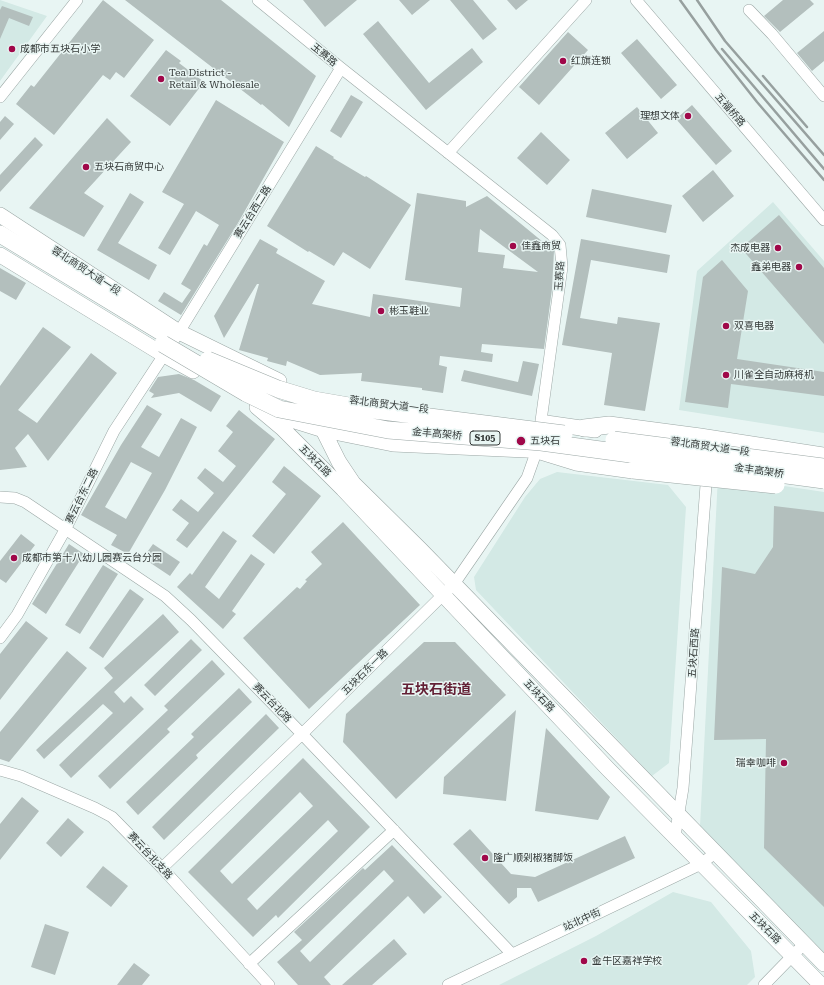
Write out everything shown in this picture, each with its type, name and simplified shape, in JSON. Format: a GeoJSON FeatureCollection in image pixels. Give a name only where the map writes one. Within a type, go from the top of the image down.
{"type":"FeatureCollection","features":[{"type":"Feature","properties":{"kind":"highway","name":"蓉北商贸大道一段"},"geometry":{"type":"LineString","coordinates":[[0,234],[169,342]]}},
{"type":"Feature","properties":{"kind":"highway"},"geometry":{"type":"LineString","coordinates":[[0,246],[169,342]]}},
{"type":"Feature","properties":{"kind":"highway","name":"金丰高架桥"},"geometry":{"type":"LineString","coordinates":[[169,342],[235,372],[278,389],[314,400],[366,409],[824,466]]}},
{"type":"Feature","properties":{"kind":"highway","name":"金丰高架桥"},"geometry":{"type":"LineString","coordinates":[[169,342],[246,393],[278,409],[388,430],[541,442],[824,480]]}},
{"type":"Feature","properties":{"kind":"highway"},"geometry":{"type":"LineString","coordinates":[[584,428],[609,425],[700,436],[824,456]]}},
{"type":"Feature","properties":{"kind":"highway"},"geometry":{"type":"LineString","coordinates":[[537,450],[576,462],[633,470],[824,491]]}},
{"type":"Feature","properties":{"kind":"main road","name":"蓉北商贸大道一段"},"geometry":{"type":"LineString","coordinates":[[0,215],[257,407],[271,413],[324,430],[393,444],[537,450],[824,484]]}},
{"type":"Feature","properties":{"kind":"main road","name":"蓉北商贸大道一段"},"geometry":{"type":"LineString","coordinates":[[0,256],[169,342],[290,386],[312,396],[584,428],[697,446],[824,462]]}},
{"type":"Feature","properties":{"kind":"main road","name":"五块石路"},"geometry":{"type":"LineString","coordinates":[[290,386],[310,409],[324,430],[339,462],[353,483],[608,769],[821,985]]}},
{"type":"Feature","properties":{"kind":"main road","name":"五块石路"},"geometry":{"type":"LineString","coordinates":[[257,407],[282,428],[449,589],[679,816],[824,964]]}},
{"type":"Feature","properties":{"kind":"street"},"geometry":{"type":"LineString","coordinates":[[0,97],[77,0]]}},
{"type":"Feature","properties":{"kind":"street","name":"玉赛路"},"geometry":{"type":"LineString","coordinates":[[258,0],[341,68],[552,235],[560,245],[562,267],[537,450]]}},
{"type":"Feature","properties":{"kind":"street"},"geometry":{"type":"LineString","coordinates":[[448,153],[586,0]]}},
{"type":"Feature","properties":{"kind":"street","name":"五福桥路"},"geometry":{"type":"LineString","coordinates":[[636,0],[824,220]]}},
{"type":"Feature","properties":{"kind":"street"},"geometry":{"type":"LineString","coordinates":[[749,10],[772,34],[824,96]]}},
{"type":"Feature","properties":{"kind":"street","name":"赛云台西二路"},"geometry":{"type":"LineString","coordinates":[[169,342],[341,68]]}},
{"type":"Feature","properties":{"kind":"street","name":"赛云台东二路"},"geometry":{"type":"LineString","coordinates":[[0,638],[18,616],[65,530],[114,431],[169,342]]}},
{"type":"Feature","properties":{"kind":"street","name":"五块石东一路"},"geometry":{"type":"LineString","coordinates":[[162,868],[302,734],[449,589],[526,478],[537,450]]}},
{"type":"Feature","properties":{"kind":"street","name":"五块石西路"},"geometry":{"type":"LineString","coordinates":[[675,836],[683,788],[707,469]]}},
{"type":"Feature","properties":{"kind":"street","name":"赛云台北路"},"geometry":{"type":"LineString","coordinates":[[0,497],[15,498],[25,502],[165,596],[191,620],[302,734],[511,954]]}},
{"type":"Feature","properties":{"kind":"street","name":"赛云台北支路"},"geometry":{"type":"LineString","coordinates":[[0,770],[21,776],[95,808],[112,817],[162,868],[269,985]]}},
{"type":"Feature","properties":{"kind":"street"},"geometry":{"type":"LineString","coordinates":[[249,964],[394,830]]}},
{"type":"Feature","properties":{"kind":"street","name":"站北中街"},"geometry":{"type":"LineString","coordinates":[[448,985],[701,864],[715,854]]}},
{"type":"Feature","properties":{"kind":"street"},"geometry":{"type":"LineString","coordinates":[[764,985],[804,944]]}},
{"type":"Feature","properties":{"kind":"shaded area","name":"成都市五块石小学"},"geometry":{"type":"Polygon","coordinates":[[[0,0],[47,16],[0,81],[0,0]]]}},
{"type":"Feature","properties":{"kind":"shaded area"},"geometry":{"type":"Polygon","coordinates":[[[773,202],[824,261],[824,433],[679,410],[697,271],[773,202]]]}},
{"type":"Feature","properties":{"kind":"shaded area"},"geometry":{"type":"Polygon","coordinates":[[[557,472],[668,485],[686,507],[669,763],[652,776],[476,590],[474,577],[525,497],[540,479],[557,472]]]}},
{"type":"Feature","properties":{"kind":"shaded area"},"geometry":{"type":"Polygon","coordinates":[[[718,476],[824,492],[824,953],[700,826],[718,476]]]}},
{"type":"Feature","properties":{"kind":"shaded area"},"geometry":{"type":"Polygon","coordinates":[[[673,892],[711,902],[751,951],[755,977],[747,985],[499,985],[596,936],[673,892]]]}},
{"type":"Feature","properties":{"kind":"building"},"geometry":{"type":"Polygon","coordinates":[[[103,0],[154,40],[124,78],[116,72],[110,80],[103,75],[54,135],[16,104],[31,85],[34,87],[103,0]]]}},
{"type":"Feature","properties":{"kind":"building"},"geometry":{"type":"Polygon","coordinates":[[[125,0],[221,0],[316,76],[289,127],[262,104],[261,105],[125,0]]]}},
{"type":"Feature","properties":{"kind":"building"},"geometry":{"type":"Polygon","coordinates":[[[303,0],[357,0],[325,27],[303,0]]]}},
{"type":"Feature","properties":{"kind":"building"},"geometry":{"type":"Polygon","coordinates":[[[399,0],[430,0],[412,15],[399,0]]]}},
{"type":"Feature","properties":{"kind":"building"},"geometry":{"type":"Polygon","coordinates":[[[450,0],[473,0],[497,29],[483,40],[450,0]]]}},
{"type":"Feature","properties":{"kind":"building"},"geometry":{"type":"Polygon","coordinates":[[[507,0],[528,0],[516,10],[507,0]]]}},
{"type":"Feature","properties":{"kind":"building"},"geometry":{"type":"Polygon","coordinates":[[[783,0],[810,0],[814,4],[780,32],[764,16],[783,0]]]}},
{"type":"Feature","properties":{"kind":"building"},"geometry":{"type":"Polygon","coordinates":[[[2,6],[33,17],[29,26],[9,18],[0,39],[0,10],[2,6]]]}},
{"type":"Feature","properties":{"kind":"building"},"geometry":{"type":"Polygon","coordinates":[[[378,21],[429,83],[472,48],[483,62],[426,110],[363,34],[378,21]]]}},
{"type":"Feature","properties":{"kind":"building"},"geometry":{"type":"Polygon","coordinates":[[[824,31],[824,61],[812,71],[797,53],[824,31]]]}},
{"type":"Feature","properties":{"kind":"building"},"geometry":{"type":"Polygon","coordinates":[[[568,32],[588,50],[539,105],[519,87],[568,32]]]}},
{"type":"Feature","properties":{"kind":"building"},"geometry":{"type":"Polygon","coordinates":[[[637,39],[677,85],[661,99],[621,53],[637,39]]]}},
{"type":"Feature","properties":{"kind":"building"},"geometry":{"type":"Polygon","coordinates":[[[166,50],[181,61],[179,63],[204,82],[170,126],[130,96],[166,50]]]}},
{"type":"Feature","properties":{"kind":"building"},"geometry":{"type":"Polygon","coordinates":[[[351,95],[363,102],[341,138],[330,131],[351,95]]]}},
{"type":"Feature","properties":{"kind":"building"},"geometry":{"type":"Polygon","coordinates":[[[216,100],[284,142],[238,223],[181,315],[158,301],[164,292],[182,303],[191,290],[181,284],[204,244],[207,246],[219,225],[196,211],[170,255],[158,248],[184,204],[162,192],[216,100]]]}},
{"type":"Feature","properties":{"kind":"building"},"geometry":{"type":"Polygon","coordinates":[[[692,105],[732,151],[716,165],[676,119],[692,105]]]}},
{"type":"Feature","properties":{"kind":"building"},"geometry":{"type":"Polygon","coordinates":[[[637,107],[658,133],[627,159],[605,133],[637,107]]]}},
{"type":"Feature","properties":{"kind":"building"},"geometry":{"type":"Polygon","coordinates":[[[5,116],[14,124],[0,140],[0,122],[5,116]]]}},
{"type":"Feature","properties":{"kind":"building","name":"五块石商贸中心"},"geometry":{"type":"Polygon","coordinates":[[[107,118],[131,142],[84,193],[104,206],[84,237],[29,208],[107,118]]]}},
{"type":"Feature","properties":{"kind":"building"},"geometry":{"type":"Polygon","coordinates":[[[541,132],[570,160],[547,185],[517,158],[541,132]]]}},
{"type":"Feature","properties":{"kind":"building"},"geometry":{"type":"Polygon","coordinates":[[[35,137],[43,145],[0,192],[0,175],[35,137]]]}},
{"type":"Feature","properties":{"kind":"building"},"geometry":{"type":"Polygon","coordinates":[[[316,146],[334,157],[333,158],[365,177],[366,176],[411,205],[370,269],[343,252],[334,266],[309,251],[308,252],[267,226],[316,146]]]}},
{"type":"Feature","properties":{"kind":"building"},"geometry":{"type":"Polygon","coordinates":[[[713,170],[734,196],[703,222],[682,196],[713,170]]]}},
{"type":"Feature","properties":{"kind":"building"},"geometry":{"type":"Polygon","coordinates":[[[592,189],[672,205],[666,233],[586,217],[592,189]]]}},
{"type":"Feature","properties":{"kind":"building"},"geometry":{"type":"Polygon","coordinates":[[[130,193],[144,202],[118,243],[157,265],[149,280],[97,250],[130,193]]]}},
{"type":"Feature","properties":{"kind":"building"},"geometry":{"type":"Polygon","coordinates":[[[417,193],[466,201],[466,207],[487,196],[554,251],[552,289],[544,349],[482,344],[481,352],[493,354],[492,362],[440,356],[439,365],[447,367],[443,393],[422,390],[422,388],[361,381],[362,373],[320,375],[287,361],[286,366],[267,361],[268,358],[239,350],[259,284],[257,284],[224,338],[214,316],[260,239],[278,249],[276,253],[325,281],[312,304],[370,317],[373,294],[460,307],[462,288],[405,280],[417,193]],[[480,229],[478,252],[505,255],[503,268],[538,272],[480,229]]]}},
{"type":"Feature","properties":{"kind":"building"},"geometry":{"type":"Polygon","coordinates":[[[779,215],[824,268],[824,344],[741,248],[779,215]]]}},
{"type":"Feature","properties":{"kind":"building"},"geometry":{"type":"Polygon","coordinates":[[[581,239],[670,255],[667,273],[591,260],[580,318],[617,324],[618,317],[660,323],[645,411],[604,405],[612,353],[562,345],[581,239]]]}},
{"type":"Feature","properties":{"kind":"building"},"geometry":{"type":"Polygon","coordinates":[[[722,260],[748,291],[737,359],[824,372],[824,396],[731,384],[728,408],[685,402],[703,277],[722,260]]]}},
{"type":"Feature","properties":{"kind":"building"},"geometry":{"type":"Polygon","coordinates":[[[0,268],[26,283],[16,300],[0,291],[0,268]]]}},
{"type":"Feature","properties":{"kind":"building"},"geometry":{"type":"Polygon","coordinates":[[[43,327],[71,347],[18,410],[37,423],[91,353],[117,373],[48,461],[28,434],[15,448],[27,467],[0,470],[0,386],[43,327]]]}},
{"type":"Feature","properties":{"kind":"building"},"geometry":{"type":"Polygon","coordinates":[[[523,361],[539,364],[532,396],[461,381],[464,370],[518,382],[523,361]]]}},
{"type":"Feature","properties":{"kind":"building"},"geometry":{"type":"Polygon","coordinates":[[[179,374],[194,380],[221,396],[211,412],[179,393],[151,398],[154,394],[149,391],[158,377],[179,374]]]}},
{"type":"Feature","properties":{"kind":"building"},"geometry":{"type":"Polygon","coordinates":[[[147,405],[162,414],[141,447],[159,457],[181,418],[197,427],[165,490],[128,554],[111,545],[117,535],[81,515],[121,445],[147,405]],[[131,462],[105,507],[126,519],[152,473],[131,462]]]}},
{"type":"Feature","properties":{"kind":"building"},"geometry":{"type":"Polygon","coordinates":[[[239,410],[275,439],[187,548],[176,540],[189,523],[172,510],[181,499],[198,512],[214,493],[197,478],[205,468],[223,482],[236,466],[218,451],[233,432],[226,426],[239,410]]]}},
{"type":"Feature","properties":{"kind":"building"},"geometry":{"type":"Polygon","coordinates":[[[284,466],[321,496],[274,554],[252,536],[286,494],[272,482],[284,466]]]}},
{"type":"Feature","properties":{"kind":"building"},"geometry":{"type":"Polygon","coordinates":[[[774,506],[824,512],[824,907],[764,848],[766,739],[714,740],[722,567],[755,574],[773,547],[774,506]]]}},
{"type":"Feature","properties":{"kind":"building"},"geometry":{"type":"Polygon","coordinates":[[[343,522],[420,605],[309,709],[243,638],[297,587],[300,589],[307,581],[305,580],[322,564],[311,552],[343,522]]]}},
{"type":"Feature","properties":{"kind":"building"},"geometry":{"type":"Polygon","coordinates":[[[223,531],[237,541],[205,587],[219,599],[251,554],[265,564],[232,611],[236,614],[223,629],[177,587],[190,573],[192,575],[223,531]]]}},
{"type":"Feature","properties":{"kind":"building","name":"成都市第十八幼儿园赛云台分园"},"geometry":{"type":"Polygon","coordinates":[[[21,534],[35,545],[6,583],[0,579],[0,561],[21,534]]]}},
{"type":"Feature","properties":{"kind":"building"},"geometry":{"type":"Polygon","coordinates":[[[69,544],[84,554],[46,614],[32,604],[69,544]]]}},
{"type":"Feature","properties":{"kind":"building"},"geometry":{"type":"Polygon","coordinates":[[[153,544],[180,562],[170,576],[143,558],[153,544]]]}},
{"type":"Feature","properties":{"kind":"building"},"geometry":{"type":"Polygon","coordinates":[[[103,565],[118,574],[80,634],[65,625],[103,565]]]}},
{"type":"Feature","properties":{"kind":"building"},"geometry":{"type":"Polygon","coordinates":[[[130,589],[144,599],[103,658],[89,648],[130,589]]]}},
{"type":"Feature","properties":{"kind":"building"},"geometry":{"type":"Polygon","coordinates":[[[163,614],[179,632],[114,692],[124,703],[131,696],[144,709],[71,778],[59,765],[113,713],[103,704],[44,759],[36,750],[113,678],[104,668],[163,614]]]}},
{"type":"Feature","properties":{"kind":"building"},"geometry":{"type":"Polygon","coordinates":[[[26,621],[48,638],[0,700],[0,654],[26,621]]]}},
{"type":"Feature","properties":{"kind":"building"},"geometry":{"type":"Polygon","coordinates":[[[191,639],[202,650],[155,696],[144,685],[191,639]]]}},
{"type":"Feature","properties":{"kind":"building"},"geometry":{"type":"Polygon","coordinates":[[[424,642],[455,642],[506,695],[396,799],[343,742],[346,714],[424,642]]]}},
{"type":"Feature","properties":{"kind":"building"},"geometry":{"type":"Polygon","coordinates":[[[67,651],[87,668],[9,762],[0,759],[0,732],[67,651]]]}},
{"type":"Feature","properties":{"kind":"building"},"geometry":{"type":"Polygon","coordinates":[[[212,660],[225,674],[167,729],[170,732],[110,789],[98,776],[168,710],[164,706],[212,660]]]}},
{"type":"Feature","properties":{"kind":"building"},"geometry":{"type":"Polygon","coordinates":[[[239,688],[252,702],[196,755],[198,758],[138,815],[126,802],[194,737],[191,734],[239,688]]]}},
{"type":"Feature","properties":{"kind":"building"},"geometry":{"type":"Polygon","coordinates":[[[516,710],[506,801],[443,794],[444,777],[516,710]]]}},
{"type":"Feature","properties":{"kind":"building"},"geometry":{"type":"Polygon","coordinates":[[[266,714],[279,728],[164,840],[152,827],[266,714]]]}},
{"type":"Feature","properties":{"kind":"building"},"geometry":{"type":"Polygon","coordinates":[[[546,728],[610,797],[598,820],[535,811],[546,728]]]}},
{"type":"Feature","properties":{"kind":"building"},"geometry":{"type":"Polygon","coordinates":[[[303,758],[370,827],[278,918],[276,915],[253,937],[188,872],[303,758]],[[300,792],[220,871],[232,884],[313,806],[300,792]],[[328,820],[247,899],[257,910],[338,831],[328,820]]]}},
{"type":"Feature","properties":{"kind":"building"},"geometry":{"type":"Polygon","coordinates":[[[22,797],[39,811],[0,860],[0,824],[22,797]]]}},
{"type":"Feature","properties":{"kind":"building"},"geometry":{"type":"Polygon","coordinates":[[[68,818],[84,832],[61,857],[46,843],[68,818]]]}},
{"type":"Feature","properties":{"kind":"building"},"geometry":{"type":"Polygon","coordinates":[[[470,829],[511,874],[535,877],[625,836],[635,858],[538,902],[531,888],[517,888],[517,897],[509,904],[453,844],[470,829]]]}},
{"type":"Feature","properties":{"kind":"building"},"geometry":{"type":"Polygon","coordinates":[[[392,845],[442,897],[424,914],[408,896],[324,977],[331,985],[298,985],[277,962],[302,940],[294,932],[363,868],[365,870],[392,845]],[[384,870],[300,951],[310,962],[394,881],[384,870]]]}},
{"type":"Feature","properties":{"kind":"building"},"geometry":{"type":"Polygon","coordinates":[[[103,866],[128,886],[111,907],[86,887],[103,866]]]}},
{"type":"Feature","properties":{"kind":"building"},"geometry":{"type":"Polygon","coordinates":[[[45,924],[69,932],[55,975],[31,967],[45,924]]]}},
{"type":"Feature","properties":{"kind":"building"},"geometry":{"type":"Polygon","coordinates":[[[394,939],[407,954],[372,985],[342,985],[394,939]]]}},
{"type":"Feature","properties":{"kind":"building"},"geometry":{"type":"Polygon","coordinates":[[[134,963],[150,975],[142,985],[117,985],[134,963]]]}},
{"type":"Feature","properties":{"kind":"railway"},"geometry":{"type":"LineString","coordinates":[[680,0],[716,50],[757,102],[824,180]]}},
{"type":"Feature","properties":{"kind":"railway"},"geometry":{"type":"LineString","coordinates":[[697,0],[725,41],[824,155]]}},
{"type":"Feature","properties":{"kind":"railway"},"geometry":{"type":"LineString","coordinates":[[722,49],[824,169]]}},
{"type":"Feature","properties":{"kind":"railway"},"geometry":{"type":"LineString","coordinates":[[763,76],[807,127]]}},
{"type":"Feature","properties":{"kind":"place","name":"成都市五块石小学"},"geometry":{"type":"Point","coordinates":[12,49]}},
{"type":"Feature","properties":{"kind":"place","name":"红旗连锁"},"geometry":{"type":"Point","coordinates":[563,61]}},
{"type":"Feature","properties":{"kind":"place","name":"Tea District - Retail & Wholesale"},"geometry":{"type":"Point","coordinates":[161,79]}},
{"type":"Feature","properties":{"kind":"place","name":"理想文体"},"geometry":{"type":"Point","coordinates":[688,116]}},
{"type":"Feature","properties":{"kind":"place","name":"五块石商贸中心"},"geometry":{"type":"Point","coordinates":[86,167]}},
{"type":"Feature","properties":{"kind":"place","name":"佳鑫商贸"},"geometry":{"type":"Point","coordinates":[513,246]}},
{"type":"Feature","properties":{"kind":"place","name":"杰成电器"},"geometry":{"type":"Point","coordinates":[778,248]}},
{"type":"Feature","properties":{"kind":"place","name":"鑫弟电器"},"geometry":{"type":"Point","coordinates":[799,267]}},
{"type":"Feature","properties":{"kind":"place","name":"彬玉鞋业"},"geometry":{"type":"Point","coordinates":[381,311]}},
{"type":"Feature","properties":{"kind":"place","name":"双喜电器"},"geometry":{"type":"Point","coordinates":[726,326]}},
{"type":"Feature","properties":{"kind":"place","name":"川雀全自动麻将机"},"geometry":{"type":"Point","coordinates":[726,375]}},
{"type":"Feature","properties":{"kind":"place","name":"五块石"},"geometry":{"type":"Point","coordinates":[521,441]}},
{"type":"Feature","properties":{"kind":"place","name":"成都市第十八幼儿园赛云台分园"},"geometry":{"type":"Point","coordinates":[14,558]}},
{"type":"Feature","properties":{"kind":"place","name":"瑞幸咖啡"},"geometry":{"type":"Point","coordinates":[784,763]}},
{"type":"Feature","properties":{"kind":"place","name":"隆广顺剁椒猪脚饭"},"geometry":{"type":"Point","coordinates":[485,858]}},
{"type":"Feature","properties":{"kind":"place","name":"金牛区嘉祥学校"},"geometry":{"type":"Point","coordinates":[584,961]}},
{"type":"Feature","properties":{"kind":"district","name":"五块石街道"},"geometry":{"type":"Point","coordinates":[436,690]}}]}
